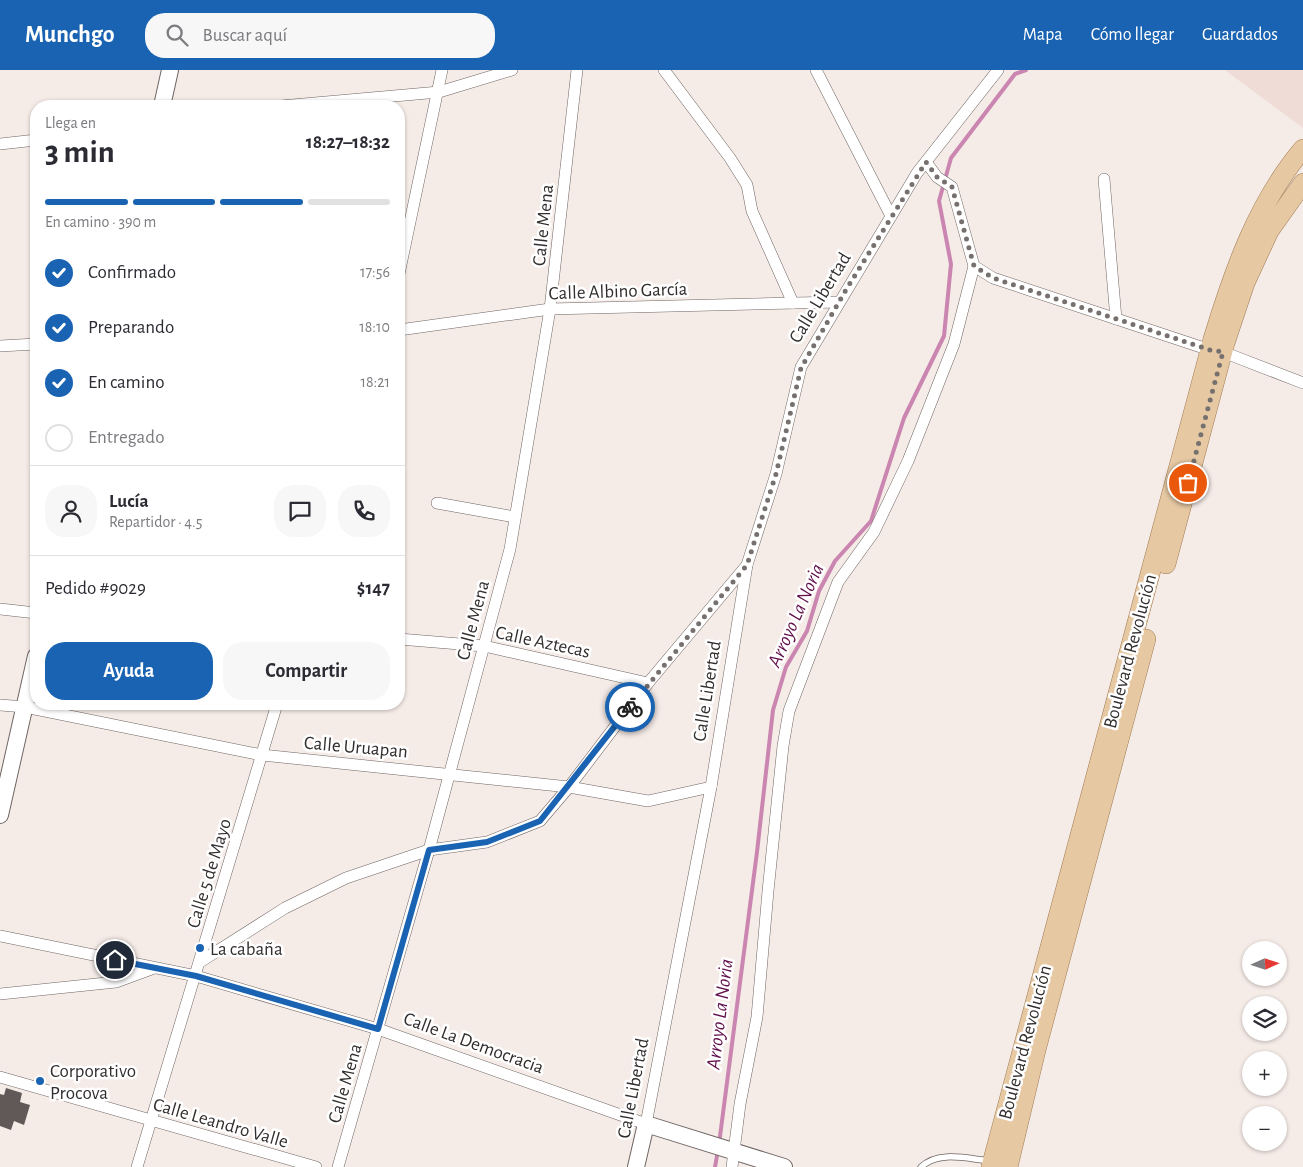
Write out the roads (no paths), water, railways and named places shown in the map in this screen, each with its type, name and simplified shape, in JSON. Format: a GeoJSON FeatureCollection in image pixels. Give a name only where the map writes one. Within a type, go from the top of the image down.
{"type":"FeatureCollection","features":[{"type":"Feature","properties":{"kind":"main road"},"geometry":{"type":"LineString","coordinates":[[163,100],[170,70]]}},
{"type":"Feature","properties":{"kind":"main road","name":"Boulevard Revolución"},"geometry":{"type":"LineString","coordinates":[[997,1165],[1216,351],[1232,277],[1255,223],[1294,160],[1303,149]]}},
{"type":"Feature","properties":{"kind":"main road","name":"Boulevard Revolución"},"geometry":{"type":"LineString","coordinates":[[1216,351],[1269,231],[1303,183]]}},
{"type":"Feature","properties":{"kind":"main road"},"geometry":{"type":"LineString","coordinates":[[0,815],[30,684]]}},
{"type":"Feature","properties":{"kind":"main road","name":"Calle La Democracia"},"geometry":{"type":"LineString","coordinates":[[646,1124],[703,1142],[731,1156],[783,1167]]}},
{"type":"Feature","properties":{"kind":"main road","name":"Calle Libertad"},"geometry":{"type":"LineString","coordinates":[[636,1167],[646,1124]]}},
{"type":"Feature","properties":{"kind":"street"},"geometry":{"type":"LineString","coordinates":[[405,247],[439,92],[442,70]]}},
{"type":"Feature","properties":{"kind":"street"},"geometry":{"type":"LineString","coordinates":[[349,100],[439,92],[512,70]]}},
{"type":"Feature","properties":{"kind":"street","name":"Calle Mena"},"geometry":{"type":"LineString","coordinates":[[338,1167],[429,850],[510,549],[550,309],[577,70]]}},
{"type":"Feature","properties":{"kind":"street"},"geometry":{"type":"LineString","coordinates":[[664,70],[730,158],[747,185],[752,211],[793,303]]}},
{"type":"Feature","properties":{"kind":"street"},"geometry":{"type":"LineString","coordinates":[[816,70],[891,216]]}},
{"type":"Feature","properties":{"kind":"street","name":"Calle Libertad"},"geometry":{"type":"LineString","coordinates":[[646,1124],[711,787],[747,565],[776,474],[801,368],[891,216],[926,162],[998,70]]}},
{"type":"Feature","properties":{"kind":"street"},"geometry":{"type":"LineString","coordinates":[[0,144],[30,141]]}},
{"type":"Feature","properties":{"kind":"street"},"geometry":{"type":"LineString","coordinates":[[731,1156],[757,1017],[783,746],[789,711],[838,582],[874,532],[908,461],[954,344],[974,266],[952,187],[937,177],[926,162]]}},
{"type":"Feature","properties":{"kind":"street"},"geometry":{"type":"LineString","coordinates":[[1104,179],[1116,319]]}},
{"type":"Feature","properties":{"kind":"street"},"geometry":{"type":"LineString","coordinates":[[974,266],[993,278],[1216,351],[1303,383]]}},
{"type":"Feature","properties":{"kind":"street","name":"Calle Albino García"},"geometry":{"type":"LineString","coordinates":[[405,329],[550,309],[839,302]]}},
{"type":"Feature","properties":{"kind":"street"},"geometry":{"type":"LineString","coordinates":[[0,346],[30,344]]}},
{"type":"Feature","properties":{"kind":"street"},"geometry":{"type":"LineString","coordinates":[[436,504],[515,517]]}},
{"type":"Feature","properties":{"kind":"street"},"geometry":{"type":"LineString","coordinates":[[200,962],[293,904],[346,878],[429,850],[487,842],[540,821],[569,787],[648,683],[747,565]]}},
{"type":"Feature","properties":{"kind":"street"},"geometry":{"type":"LineString","coordinates":[[0,609],[30,613]]}},
{"type":"Feature","properties":{"kind":"street","name":"Calle Aztecas"},"geometry":{"type":"LineString","coordinates":[[405,639],[484,646],[648,683]]}},
{"type":"Feature","properties":{"kind":"street","name":"Calle Uruapan"},"geometry":{"type":"LineString","coordinates":[[0,705],[30,708]]}},
{"type":"Feature","properties":{"kind":"street","name":"Calle Uruapan"},"geometry":{"type":"LineString","coordinates":[[40,710],[262,755],[450,773],[569,787],[648,801],[711,787]]}},
{"type":"Feature","properties":{"kind":"street","name":"Calle 5 de Mayo"},"geometry":{"type":"LineString","coordinates":[[137,1167],[275,710]]}},
{"type":"Feature","properties":{"kind":"street","name":"Calle La Democracia"},"geometry":{"type":"LineString","coordinates":[[0,936],[196,976],[378,1029],[646,1124]]}},
{"type":"Feature","properties":{"kind":"street"},"geometry":{"type":"LineString","coordinates":[[0,994],[116,982],[154,968]]}},
{"type":"Feature","properties":{"kind":"street","name":"Calle Leandro Valle"},"geometry":{"type":"LineString","coordinates":[[0,1077],[316,1167]]}},
{"type":"Feature","properties":{"kind":"lane"},"geometry":{"type":"LineString","coordinates":[[921,1167],[929,1160],[940,1158],[997,1165]]}},
{"type":"Feature","properties":{"kind":"waterway","name":"Arroyo La Noria"},"geometry":{"type":"LineString","coordinates":[[719,1144],[757,852],[773,710],[786,667],[807,631],[819,591],[835,561],[871,521],[904,418],[944,336],[951,264],[939,201],[951,158],[1015,74],[1026,70]]}},
{"type":"Feature","properties":{"kind":"waterway","name":"Arroyo La Noria"},"geometry":{"type":"LineString","coordinates":[[715,1167],[718,1150]]}},
{"type":"Feature","properties":{"kind":"place","name":"La cabaña"},"geometry":{"type":"Point","coordinates":[200,948]}},
{"type":"Feature","properties":{"kind":"place","name":"Corporativo Procova"},"geometry":{"type":"Point","coordinates":[40,1081]}}]}
